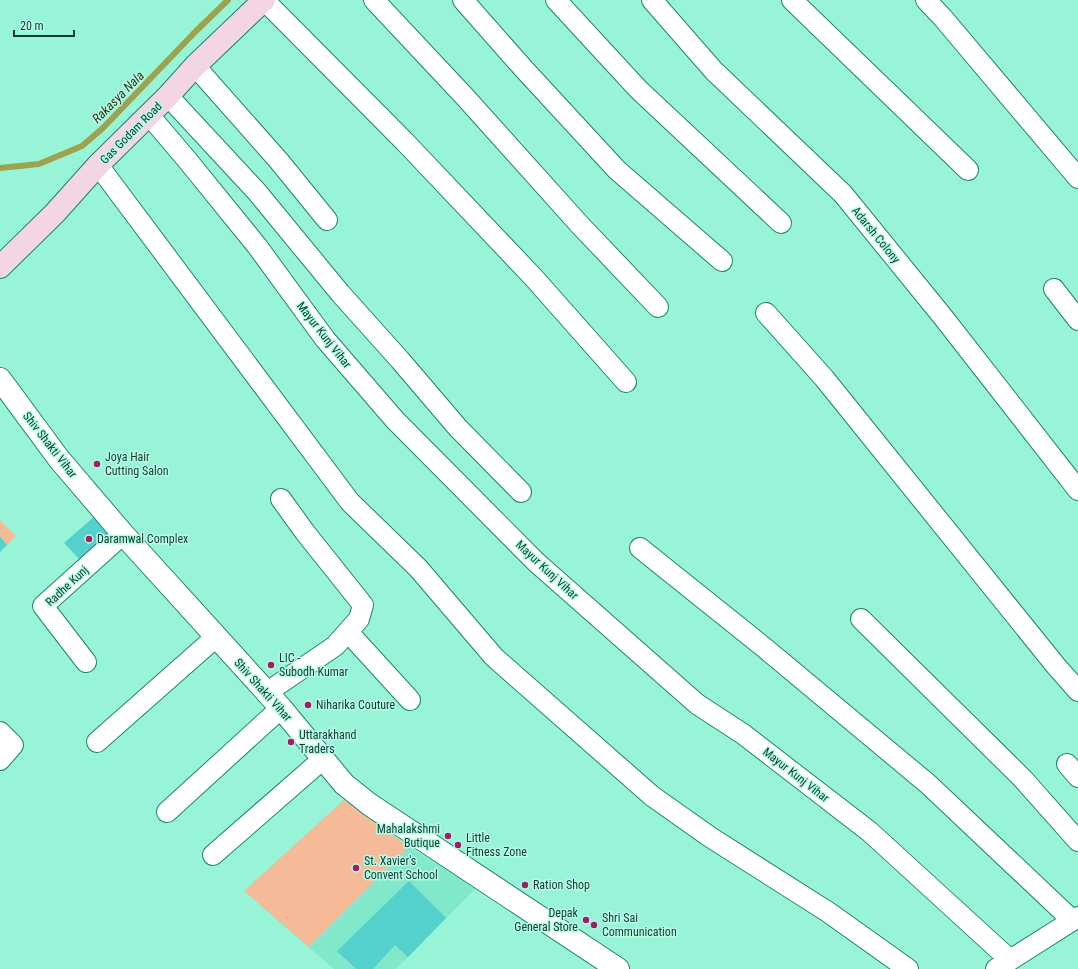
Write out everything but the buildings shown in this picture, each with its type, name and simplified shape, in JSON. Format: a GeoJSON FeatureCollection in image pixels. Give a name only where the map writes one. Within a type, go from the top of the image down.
{"type":"FeatureCollection","features":[{"type":"Feature","properties":{"kind":"main road","name":"Gas Godam Road"},"geometry":{"type":"LineString","coordinates":[[0,267],[55,213],[98,165],[168,96],[195,66],[264,0]]}},
{"type":"Feature","properties":{"kind":"street"},"geometry":{"type":"LineString","coordinates":[[264,0],[405,142],[534,278],[626,382]]}},
{"type":"Feature","properties":{"kind":"street"},"geometry":{"type":"LineString","coordinates":[[374,0],[460,91],[579,224],[658,307]]}},
{"type":"Feature","properties":{"kind":"street"},"geometry":{"type":"LineString","coordinates":[[463,0],[523,68],[618,170],[722,261]]}},
{"type":"Feature","properties":{"kind":"street"},"geometry":{"type":"LineString","coordinates":[[556,0],[638,89],[782,223]]}},
{"type":"Feature","properties":{"kind":"street","name":"Adarsh Colony"},"geometry":{"type":"LineString","coordinates":[[652,0],[714,71],[842,194],[943,317],[1078,490]]}},
{"type":"Feature","properties":{"kind":"street"},"geometry":{"type":"LineString","coordinates":[[792,0],[968,170]]}},
{"type":"Feature","properties":{"kind":"street"},"geometry":{"type":"LineString","coordinates":[[926,0],[943,18],[1078,178]]}},
{"type":"Feature","properties":{"kind":"street"},"geometry":{"type":"LineString","coordinates":[[195,66],[279,161],[328,220]]}},
{"type":"Feature","properties":{"kind":"street"},"geometry":{"type":"LineString","coordinates":[[168,96],[257,192],[340,293],[458,428],[521,492]]}},
{"type":"Feature","properties":{"kind":"street","name":"Mayur Kunj Vihar"},"geometry":{"type":"LineString","coordinates":[[149,115],[257,246],[325,339],[394,420],[536,562],[697,704],[743,734],[870,832],[1002,964]]}},
{"type":"Feature","properties":{"kind":"street"},"geometry":{"type":"LineString","coordinates":[[98,165],[350,502],[418,568],[494,657],[652,796],[710,837],[828,912],[908,969]]}},
{"type":"Feature","properties":{"kind":"street"},"geometry":{"type":"LineString","coordinates":[[1054,289],[1078,320]]}},
{"type":"Feature","properties":{"kind":"street"},"geometry":{"type":"LineString","coordinates":[[766,313],[829,384],[1056,666],[1078,691]]}},
{"type":"Feature","properties":{"kind":"street","name":"Shiv Shakti Vihar"},"geometry":{"type":"LineString","coordinates":[[0,379],[60,459],[123,534],[281,708],[344,784],[369,804],[618,969]]}},
{"type":"Feature","properties":{"kind":"street"},"geometry":{"type":"LineString","coordinates":[[266,693],[335,646],[360,619],[363,605],[304,532],[281,499]]}},
{"type":"Feature","properties":{"kind":"street","name":"Radhe Kunj"},"geometry":{"type":"LineString","coordinates":[[86,662],[43,606],[123,534]]}},
{"type":"Feature","properties":{"kind":"street"},"geometry":{"type":"LineString","coordinates":[[640,548],[766,649],[928,784],[1075,918],[1002,964]]}},
{"type":"Feature","properties":{"kind":"street"},"geometry":{"type":"LineString","coordinates":[[861,619],[1023,779],[1078,841]]}},
{"type":"Feature","properties":{"kind":"street"},"geometry":{"type":"LineString","coordinates":[[348,632],[410,700]]}},
{"type":"Feature","properties":{"kind":"street"},"geometry":{"type":"LineString","coordinates":[[97,742],[208,644],[214,635]]}},
{"type":"Feature","properties":{"kind":"street"},"geometry":{"type":"LineString","coordinates":[[167,812],[281,708]]}},
{"type":"Feature","properties":{"kind":"street"},"geometry":{"type":"LineString","coordinates":[[0,732],[12,745],[0,760]]}},
{"type":"Feature","properties":{"kind":"street"},"geometry":{"type":"LineString","coordinates":[[213,855],[323,759]]}},
{"type":"Feature","properties":{"kind":"shaded area"},"geometry":{"type":"Polygon","coordinates":[[[0,520],[16,536],[7,545],[0,536],[0,520]]]}},
{"type":"Feature","properties":{"kind":"shaded area","name":"St. Xavier's Convent School"},"geometry":{"type":"Polygon","coordinates":[[[344,800],[409,847],[476,888],[396,969],[334,969],[244,891],[344,800]]]}},
{"type":"Feature","properties":{"kind":"shaded area"},"geometry":{"type":"Polygon","coordinates":[[[344,800],[409,847],[309,947],[244,891],[344,800]]]}},
{"type":"Feature","properties":{"kind":"waterway","name":"Rakasya Nala"},"geometry":{"type":"LineString","coordinates":[[0,168],[39,164],[82,146],[103,128],[196,31],[228,0]]}},
{"type":"Feature","properties":{"kind":"place","name":"Joya Hair Cutting Salon"},"geometry":{"type":"Point","coordinates":[97,464]}},
{"type":"Feature","properties":{"kind":"place","name":"Daramwal Complex"},"geometry":{"type":"Point","coordinates":[89,539]}},
{"type":"Feature","properties":{"kind":"place","name":"LIC - Subodh Kumar"},"geometry":{"type":"Point","coordinates":[271,665]}},
{"type":"Feature","properties":{"kind":"place","name":"Niharika Couture"},"geometry":{"type":"Point","coordinates":[308,705]}},
{"type":"Feature","properties":{"kind":"place","name":"Uttarakhand Traders"},"geometry":{"type":"Point","coordinates":[291,742]}},
{"type":"Feature","properties":{"kind":"place","name":"Mahalakshmi Butique"},"geometry":{"type":"Point","coordinates":[448,836]}},
{"type":"Feature","properties":{"kind":"place","name":"Little Fitness Zone"},"geometry":{"type":"Point","coordinates":[458,845]}},
{"type":"Feature","properties":{"kind":"place","name":"St. Xavier's Convent School"},"geometry":{"type":"Point","coordinates":[356,868]}},
{"type":"Feature","properties":{"kind":"place","name":"Ration Shop"},"geometry":{"type":"Point","coordinates":[525,885]}},
{"type":"Feature","properties":{"kind":"place","name":"Depak General Store"},"geometry":{"type":"Point","coordinates":[586,920]}},
{"type":"Feature","properties":{"kind":"place","name":"Shri Sai Communication"},"geometry":{"type":"Point","coordinates":[594,925]}}]}
